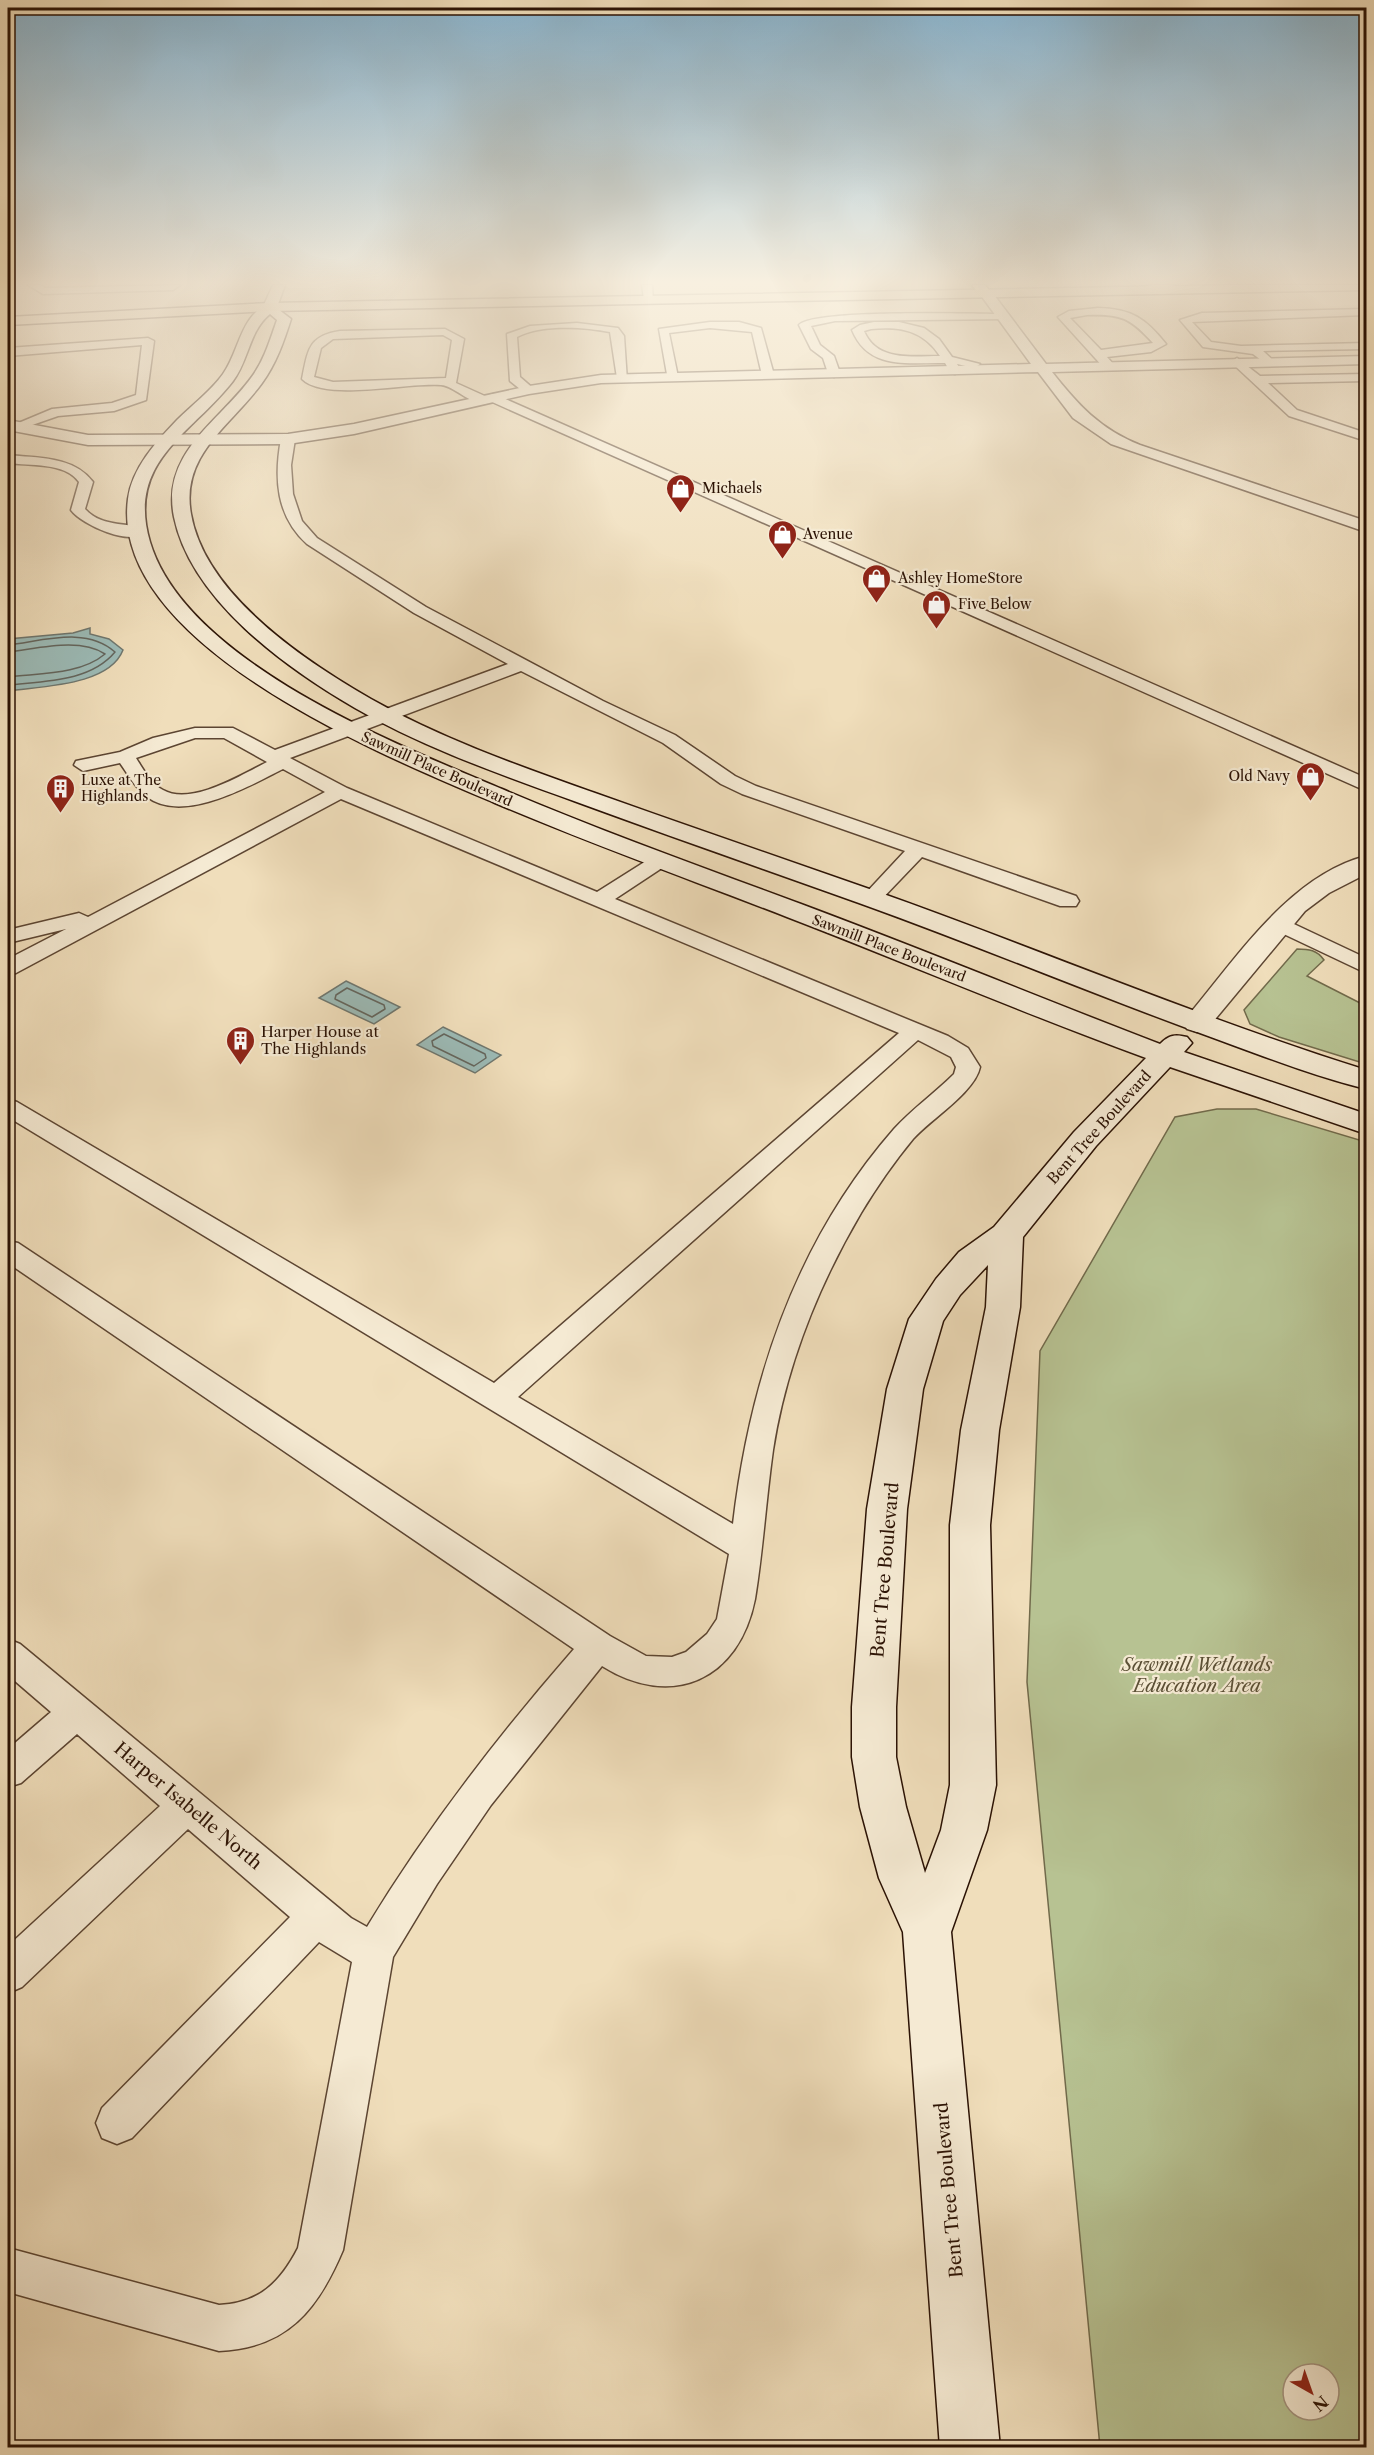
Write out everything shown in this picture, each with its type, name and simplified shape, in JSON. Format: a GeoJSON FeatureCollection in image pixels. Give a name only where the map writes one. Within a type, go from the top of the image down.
{"type":"FeatureCollection","features":[{"type":"Feature","properties":{"kind":"street","name":"Sawmill Place Boulevard"},"geometry":{"type":"LineString","coordinates":[[207,400],[167,441],[141,476],[136,502],[141,543],[158,580],[202,631],[281,690],[407,758],[524,807],[1163,1056],[1280,1098],[1366,1124]]}},
{"type":"Feature","properties":{"kind":"street","name":"Sawmill Place Boulevard"},"geometry":{"type":"LineString","coordinates":[[240,400],[201,441],[185,466],[181,512],[188,542],[203,567],[224,594],[273,640],[359,701],[454,747],[540,781],[871,899],[1197,1023],[1366,1080]]}},
{"type":"Feature","properties":{"kind":"street"},"geometry":{"type":"LineString","coordinates":[[11,426],[88,440],[288,439],[354,429],[485,400]]}},
{"type":"Feature","properties":{"kind":"street"},"geometry":{"type":"LineString","coordinates":[[1066,400],[1087,424],[1118,442],[1366,527]]}},
{"type":"Feature","properties":{"kind":"street","name":"Bent Tree Boulevard"},"geometry":{"type":"LineString","coordinates":[[970,2448],[927,1932],[903,1878],[883,1807],[874,1757],[874,1707],[887,1509],[905,1389],[926,1319],[948,1287],[971,1260],[1006,1235],[1085,1139],[1197,1023],[1296,905],[1320,888],[1366,864]]}},
{"type":"Feature","properties":{"kind":"street","name":"Bent Tree Boulevard"},"geometry":{"type":"LineString","coordinates":[[927,1932],[964,1830],[973,1785],[970,1525],[980,1430],[1003,1307],[1006,1235]]}},
{"type":"Feature","properties":{"kind":"lane"},"geometry":{"type":"LineString","coordinates":[[11,426],[56,412],[114,407],[135,400]]}},
{"type":"Feature","properties":{"kind":"lane"},"geometry":{"type":"LineString","coordinates":[[489,400],[1366,785]]}},
{"type":"Feature","properties":{"kind":"lane"},"geometry":{"type":"LineString","coordinates":[[1278,400],[1293,413],[1366,437]]}},
{"type":"Feature","properties":{"kind":"lane"},"geometry":{"type":"LineString","coordinates":[[288,439],[283,462],[285,480],[294,519],[303,534],[420,610],[522,665],[669,739],[728,780],[748,790],[1068,902]]}},
{"type":"Feature","properties":{"kind":"lane"},"geometry":{"type":"LineString","coordinates":[[8,459],[62,466],[80,473],[86,482],[78,510],[83,517],[102,526],[139,532]]}},
{"type":"Feature","properties":{"kind":"lane"},"geometry":{"type":"LineString","coordinates":[[125,756],[153,792],[175,800],[217,793],[276,760],[348,728],[522,665]]}},
{"type":"Feature","properties":{"kind":"lane"},"geometry":{"type":"LineString","coordinates":[[8,1250],[598,1646],[631,1665],[653,1672],[681,1670],[709,1655],[728,1633],[734,1620],[758,1447],[783,1350],[827,1249],[898,1141],[966,1076],[968,1067],[960,1053],[915,1031],[340,792],[276,760],[234,735],[213,731],[160,742],[125,756],[83,765]]}},
{"type":"Feature","properties":{"kind":"lane"},"geometry":{"type":"LineString","coordinates":[[8,968],[340,792]]}},
{"type":"Feature","properties":{"kind":"lane"},"geometry":{"type":"LineString","coordinates":[[871,899],[918,849]]}},
{"type":"Feature","properties":{"kind":"lane"},"geometry":{"type":"LineString","coordinates":[[599,900],[661,860]]}},
{"type":"Feature","properties":{"kind":"lane"},"geometry":{"type":"LineString","coordinates":[[8,936],[118,909]]}},
{"type":"Feature","properties":{"kind":"lane"},"geometry":{"type":"LineString","coordinates":[[1279,923],[1366,966]]}},
{"type":"Feature","properties":{"kind":"lane"},"geometry":{"type":"LineString","coordinates":[[495,1400],[915,1031]]}},
{"type":"Feature","properties":{"kind":"lane"},"geometry":{"type":"LineString","coordinates":[[8,1107],[744,1547]]}},
{"type":"Feature","properties":{"kind":"lane"},"geometry":{"type":"LineString","coordinates":[[8,2270],[219,2328],[233,2329],[251,2323],[286,2303],[312,2271],[320,2250],[374,1952],[393,1918],[491,1773],[598,1646]]}},
{"type":"Feature","properties":{"kind":"lane","name":"Harper Isabelle North"},"geometry":{"type":"LineString","coordinates":[[8,1654],[337,1932],[374,1952]]}},
{"type":"Feature","properties":{"kind":"lane"},"geometry":{"type":"LineString","coordinates":[[8,1771],[77,1712]]}},
{"type":"Feature","properties":{"kind":"lane"},"geometry":{"type":"LineString","coordinates":[[8,1973],[187,1805]]}},
{"type":"Feature","properties":{"kind":"lane"},"geometry":{"type":"LineString","coordinates":[[117,2123],[318,1916]]}},
{"type":"Feature","properties":{"kind":"green space"},"geometry":{"type":"Polygon","coordinates":[[[1297,949],[1312,951],[1324,960],[1307,976],[1366,1006],[1366,1064],[1279,1037],[1250,1024],[1244,1010],[1297,949]]]}},
{"type":"Feature","properties":{"kind":"green space","name":"Sawmill Wetlands Education Area"},"geometry":{"type":"Polygon","coordinates":[[[1217,1109],[1256,1109],[1366,1142],[1366,2447],[1100,2447],[1027,1682],[1040,1351],[1175,1117],[1217,1109]]]}},
{"type":"Feature","properties":{"kind":"water"},"geometry":{"type":"Polygon","coordinates":[[[90,628],[90,634],[109,639],[123,650],[115,662],[104,671],[73,682],[8,691],[8,639],[73,633],[90,628]]]}},
{"type":"Feature","properties":{"kind":"water"},"geometry":{"type":"Polygon","coordinates":[[[346,981],[400,1007],[374,1024],[319,998],[346,981]]]}},
{"type":"Feature","properties":{"kind":"water"},"geometry":{"type":"Polygon","coordinates":[[[443,1027],[501,1055],[475,1073],[417,1045],[443,1027]]]}},
{"type":"Feature","properties":{"kind":"place","name":"Michaels"},"geometry":{"type":"Point","coordinates":[681,514]}},
{"type":"Feature","properties":{"kind":"place","name":"Avenue"},"geometry":{"type":"Point","coordinates":[782,560]}},
{"type":"Feature","properties":{"kind":"place","name":"Ashley HomeStore"},"geometry":{"type":"Point","coordinates":[877,604]}},
{"type":"Feature","properties":{"kind":"place","name":"Five Below"},"geometry":{"type":"Point","coordinates":[937,630]}},
{"type":"Feature","properties":{"kind":"place","name":"Old Navy"},"geometry":{"type":"Point","coordinates":[1311,802]}},
{"type":"Feature","properties":{"kind":"place","name":"Luxe at The Highlands"},"geometry":{"type":"Point","coordinates":[60,814]}},
{"type":"Feature","properties":{"kind":"place","name":"Harper House at The Highlands"},"geometry":{"type":"Point","coordinates":[240,1066]}}]}
